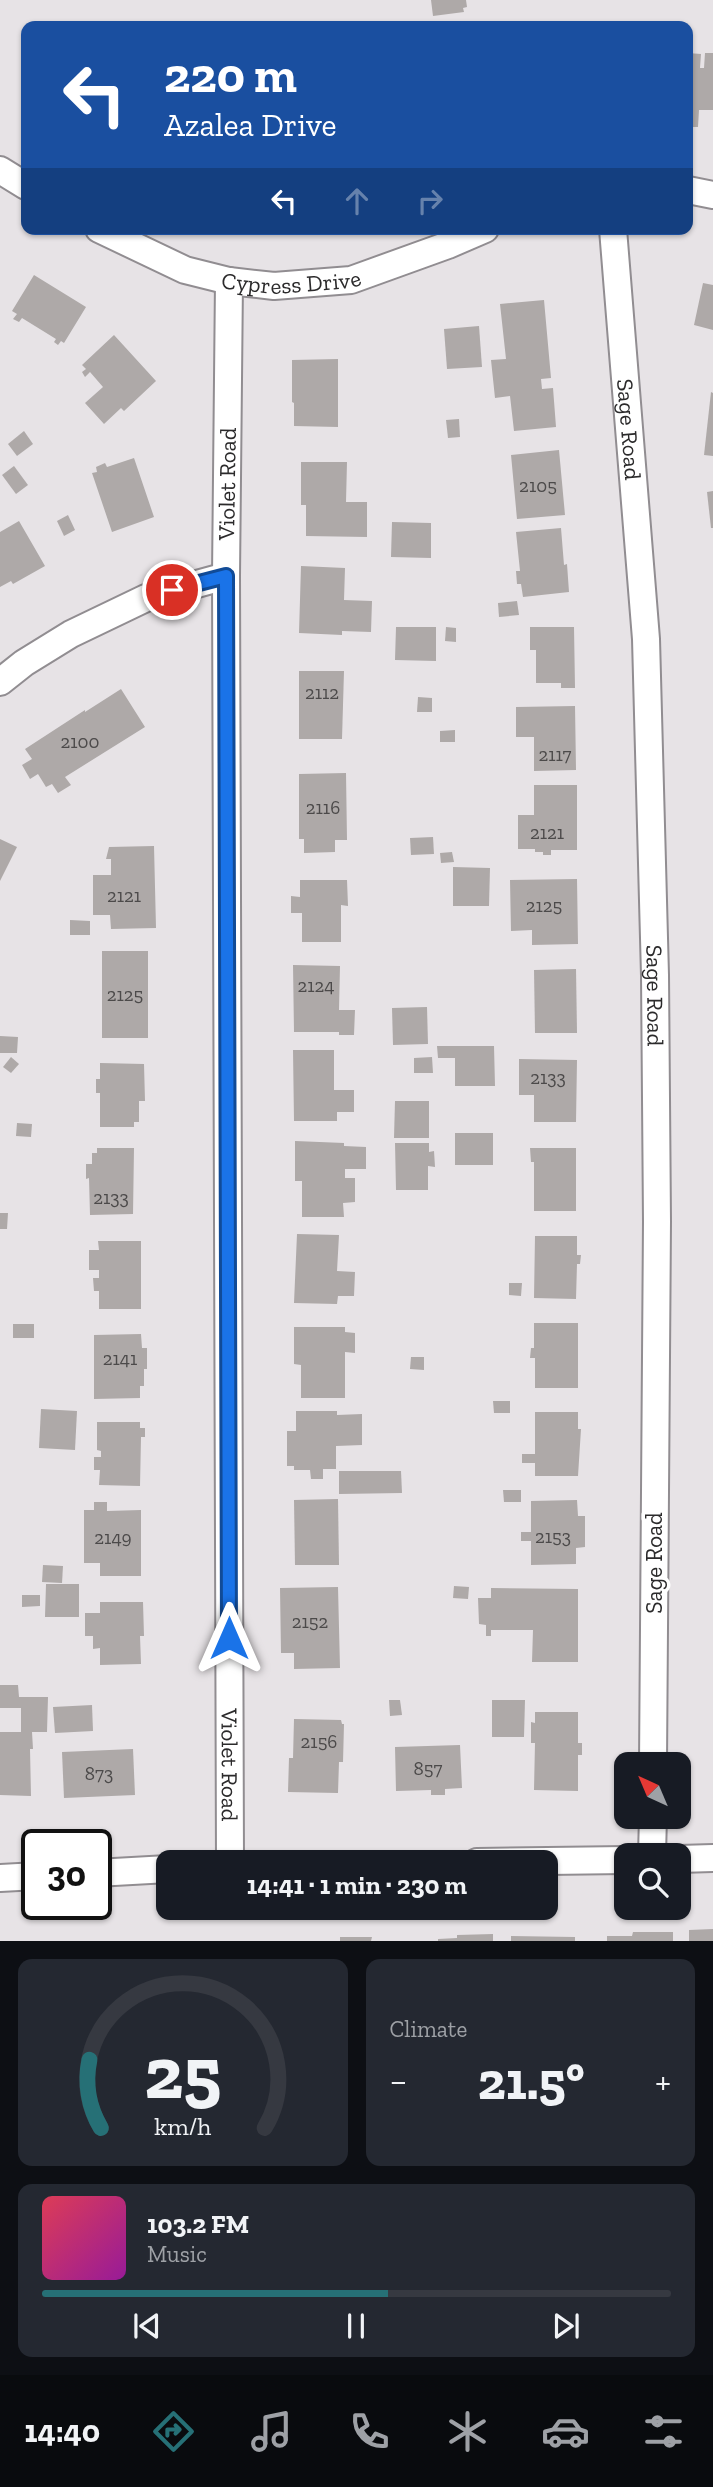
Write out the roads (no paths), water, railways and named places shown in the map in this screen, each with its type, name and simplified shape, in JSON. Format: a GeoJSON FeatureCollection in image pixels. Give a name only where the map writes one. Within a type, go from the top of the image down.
{"type":"FeatureCollection","features":[{"type":"Feature","properties":{"kind":"street"},"geometry":{"type":"LineString","coordinates":[[0,170],[21,183]]}},
{"type":"Feature","properties":{"kind":"street"},"geometry":{"type":"LineString","coordinates":[[693,191],[713,195]]}},
{"type":"Feature","properties":{"kind":"street","name":"Cypress Drive"},"geometry":{"type":"LineString","coordinates":[[111,235],[184,270],[229,281],[274,286],[351,279],[471,235]]}},
{"type":"Feature","properties":{"kind":"street","name":"Sage Road"},"geometry":{"type":"LineString","coordinates":[[613,235],[646,639],[655,961],[657,1235],[653,1752]]}},
{"type":"Feature","properties":{"kind":"street","name":"Violet Road"},"geometry":{"type":"LineString","coordinates":[[229,281],[226,576],[230,1850]]}},
{"type":"Feature","properties":{"kind":"street"},"geometry":{"type":"LineString","coordinates":[[0,682],[24,663],[71,634],[146,598],[226,576]]}},
{"type":"Feature","properties":{"kind":"street"},"geometry":{"type":"LineString","coordinates":[[691,1859],[713,1858]]}},
{"type":"Feature","properties":{"kind":"street"},"geometry":{"type":"LineString","coordinates":[[558,1861],[614,1860]]}},
{"type":"Feature","properties":{"kind":"street"},"geometry":{"type":"LineString","coordinates":[[112,1872],[156,1870]]}},
{"type":"Feature","properties":{"kind":"street"},"geometry":{"type":"LineString","coordinates":[[0,1878],[21,1877]]}}]}
